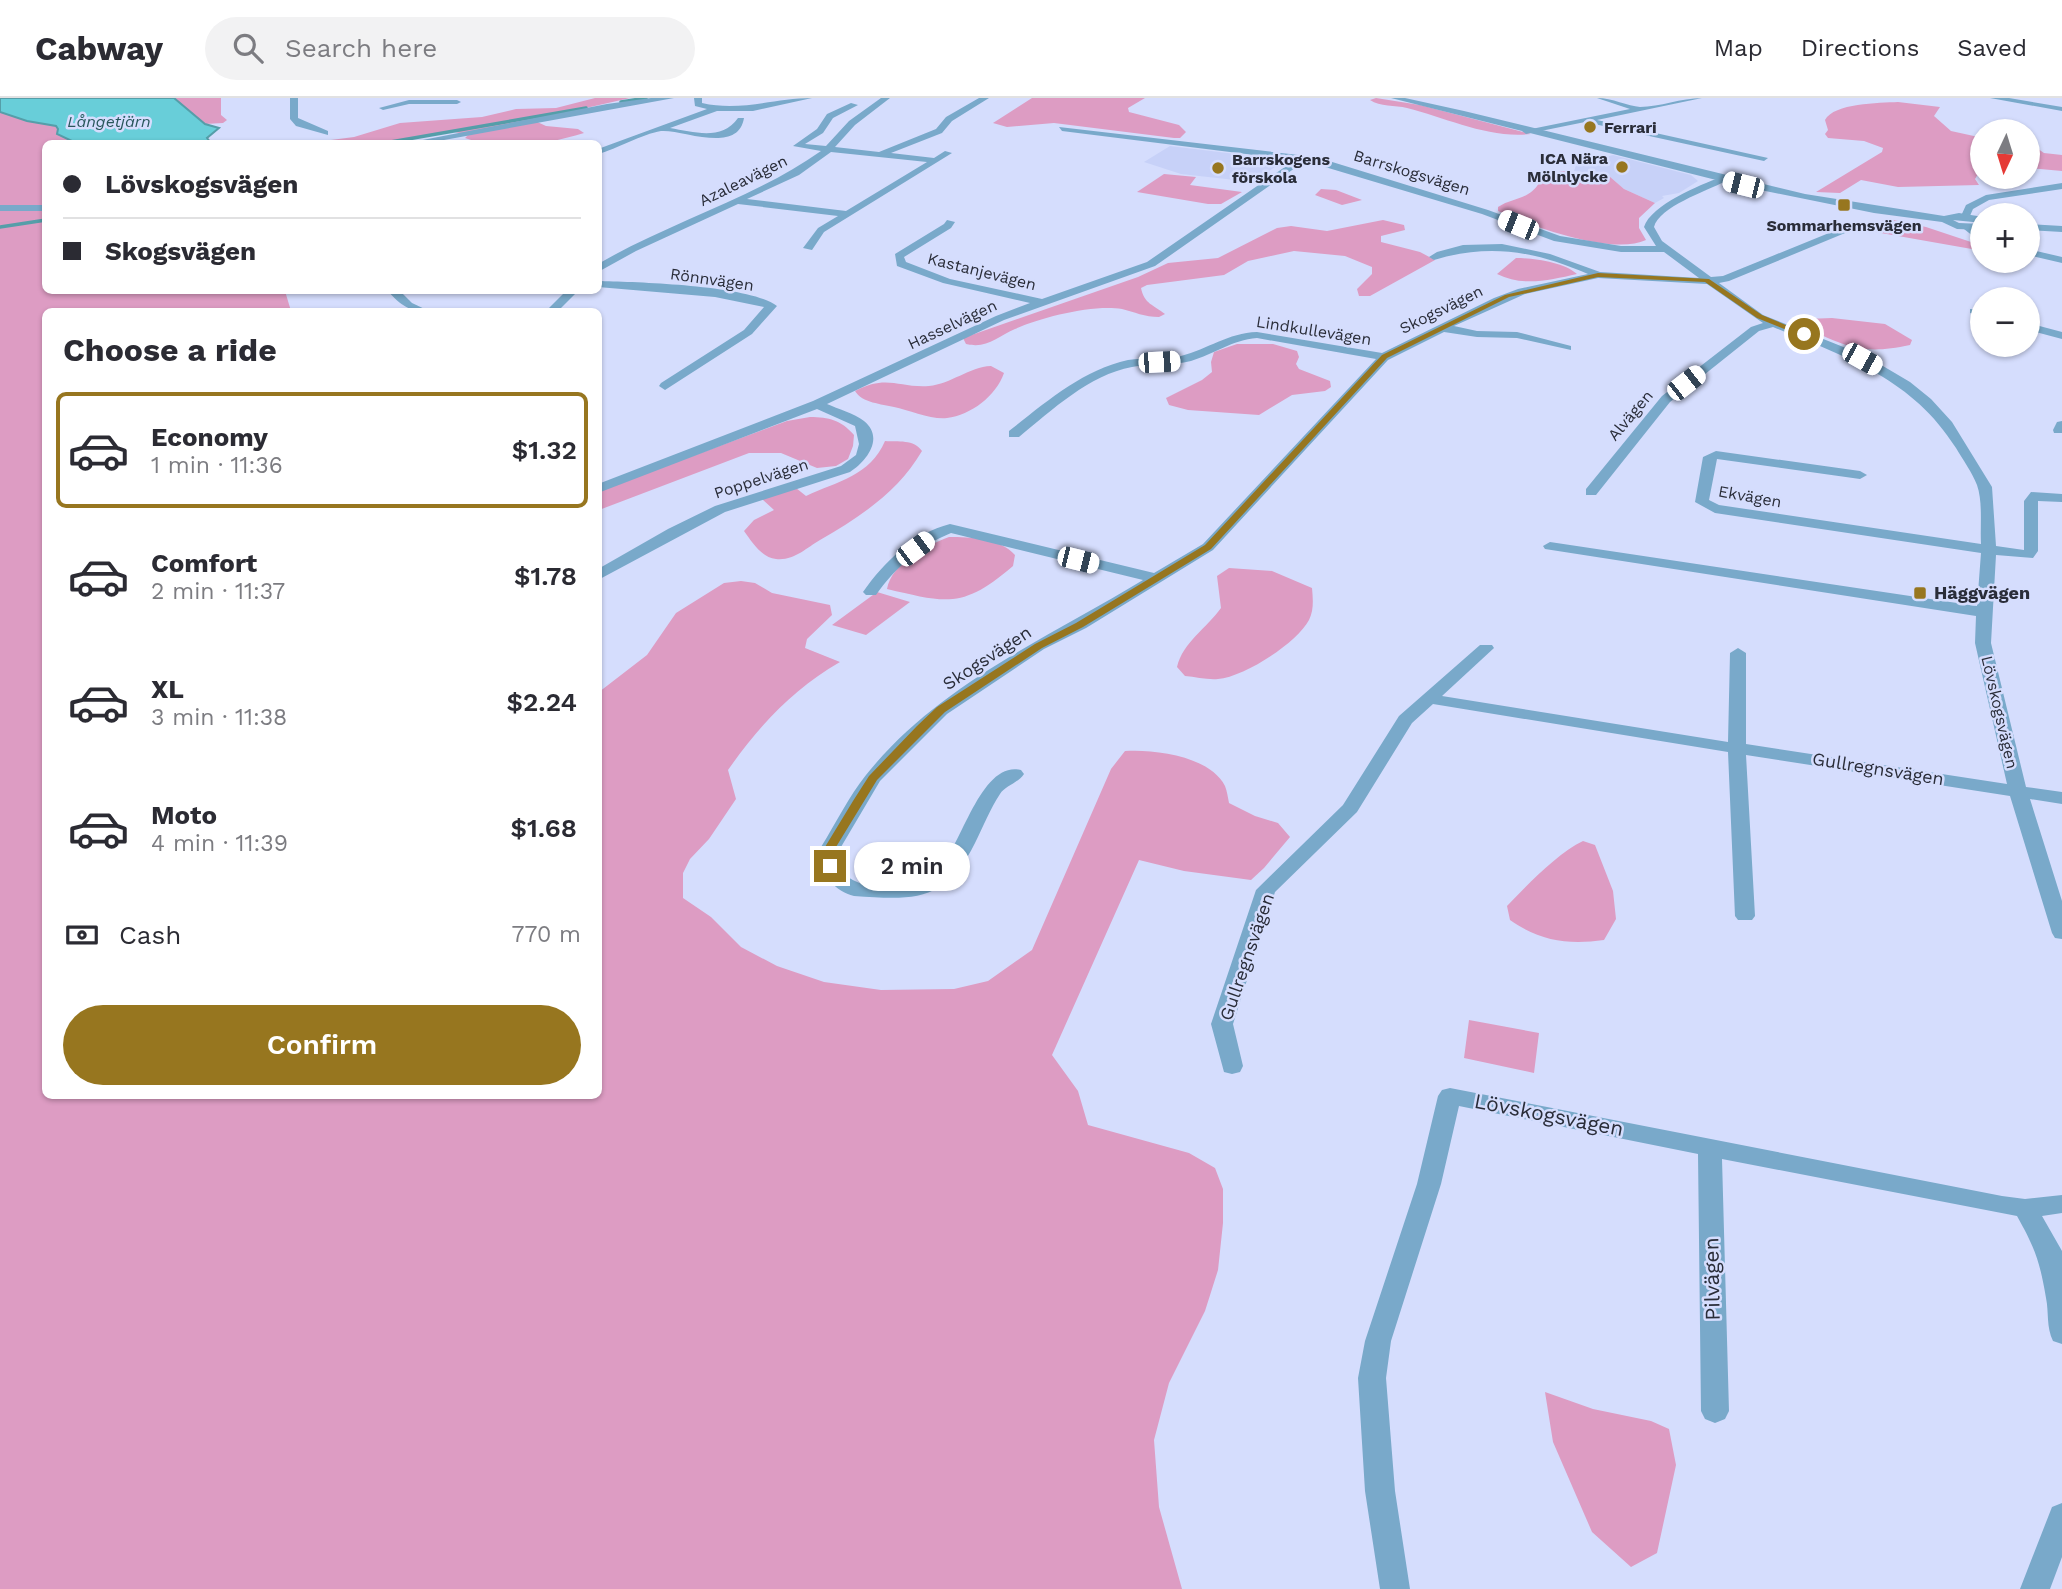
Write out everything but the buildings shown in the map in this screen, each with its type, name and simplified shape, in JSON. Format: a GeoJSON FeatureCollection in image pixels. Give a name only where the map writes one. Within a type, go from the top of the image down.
{"type":"FeatureCollection","features":[{"type":"Feature","properties":{"kind":"street"},"geometry":{"type":"LineString","coordinates":[[294,98],[294,119],[299,124],[325,133]]}},
{"type":"Feature","properties":{"kind":"street"},"geometry":{"type":"LineString","coordinates":[[427,140],[625,103],[670,98]]}},
{"type":"Feature","properties":{"kind":"street"},"geometry":{"type":"LineString","coordinates":[[698,98],[698,104],[716,108],[760,109],[808,98]]}},
{"type":"Feature","properties":{"kind":"street","name":"Azaleavägen"},"geometry":{"type":"LineString","coordinates":[[602,267],[624,253],[796,173],[828,150],[852,123],[886,98]]}},
{"type":"Feature","properties":{"kind":"street"},"geometry":{"type":"LineString","coordinates":[[879,155],[939,131],[949,119],[985,98]]}},
{"type":"Feature","properties":{"kind":"street"},"geometry":{"type":"LineString","coordinates":[[1395,98],[1721,180],[1844,205],[1970,223]]}},
{"type":"Feature","properties":{"kind":"street"},"geometry":{"type":"LineString","coordinates":[[1601,98],[1641,109]]}},
{"type":"Feature","properties":{"kind":"street"},"geometry":{"type":"LineString","coordinates":[[1526,131],[1698,98]]}},
{"type":"Feature","properties":{"kind":"street"},"geometry":{"type":"LineString","coordinates":[[1994,98],[2062,109]]}},
{"type":"Feature","properties":{"kind":"street"},"geometry":{"type":"LineString","coordinates":[[383,108],[409,102],[460,100]]}},
{"type":"Feature","properties":{"kind":"street"},"geometry":{"type":"LineString","coordinates":[[434,115],[460,100]]}},
{"type":"Feature","properties":{"kind":"street"},"geometry":{"type":"LineString","coordinates":[[854,105],[830,116],[820,131],[797,146],[932,160]]}},
{"type":"Feature","properties":{"kind":"street"},"geometry":{"type":"LineString","coordinates":[[602,150],[716,108]]}},
{"type":"Feature","properties":{"kind":"street"},"geometry":{"type":"LineString","coordinates":[[1582,119],[1764,158]]}},
{"type":"Feature","properties":{"kind":"street"},"geometry":{"type":"LineString","coordinates":[[659,129],[717,136],[735,129],[741,120]]}},
{"type":"Feature","properties":{"kind":"street","name":"Barrskogsvägen"},"geometry":{"type":"LineString","coordinates":[[1062,129],[1302,159],[1352,170],[1465,205],[1558,239],[1621,249],[1666,249]]}},
{"type":"Feature","properties":{"kind":"street"},"geometry":{"type":"LineString","coordinates":[[808,248],[821,230],[932,160],[948,153]]}},
{"type":"Feature","properties":{"kind":"street","name":"Hasselvägen"},"geometry":{"type":"LineString","coordinates":[[602,487],[817,404],[1000,318],[1152,264],[1302,159]]}},
{"type":"Feature","properties":{"kind":"street","name":"Lövskogsvägen"},"geometry":{"type":"LineString","coordinates":[[1721,180],[1665,207],[1651,220],[1651,233],[1666,249],[1759,317],[1862,359],[1906,385],[1927,402],[1957,439],[1985,487],[1989,550],[1983,643],[2018,791],[2062,933]]}},
{"type":"Feature","properties":{"kind":"street"},"geometry":{"type":"LineString","coordinates":[[1970,225],[1967,222],[1969,207],[1986,198],[2062,186]]}},
{"type":"Feature","properties":{"kind":"street"},"geometry":{"type":"LineString","coordinates":[[739,201],[849,214]]}},
{"type":"Feature","properties":{"kind":"street"},"geometry":{"type":"LineString","coordinates":[[0,208],[42,208]]}},
{"type":"Feature","properties":{"kind":"street","name":"Kastanjevägen"},"geometry":{"type":"LineString","coordinates":[[950,222],[948,226],[899,256],[901,264],[923,274],[955,283],[1044,303]]}},
{"type":"Feature","properties":{"kind":"street"},"geometry":{"type":"LineString","coordinates":[[1707,280],[1730,278],[1858,224]]}},
{"type":"Feature","properties":{"kind":"street"},"geometry":{"type":"LineString","coordinates":[[2040,228],[2062,229]]}},
{"type":"Feature","properties":{"kind":"street"},"geometry":{"type":"LineString","coordinates":[[1434,257],[1447,251],[1498,246],[1582,267],[1598,275]]}},
{"type":"Feature","properties":{"kind":"street"},"geometry":{"type":"LineString","coordinates":[[607,252],[624,253]]}},
{"type":"Feature","properties":{"kind":"street"},"geometry":{"type":"LineString","coordinates":[[2040,255],[2062,260]]}},
{"type":"Feature","properties":{"kind":"street","name":"Skogsvägen"},"geometry":{"type":"LineString","coordinates":[[1015,774],[993,789],[958,857],[946,874],[932,884],[915,891],[898,893],[854,890],[838,878],[830,866],[828,857],[831,847],[873,778],[941,710],[1038,646],[1080,625],[1208,547],[1384,357],[1507,296],[1598,275],[1707,280]]}},
{"type":"Feature","properties":{"kind":"street","name":"Rönnvägen"},"geometry":{"type":"LineString","coordinates":[[602,284],[721,296],[771,306],[748,332],[665,386]]}},
{"type":"Feature","properties":{"kind":"street"},"geometry":{"type":"LineString","coordinates":[[395,294],[400,300],[417,308]]}},
{"type":"Feature","properties":{"kind":"street"},"geometry":{"type":"LineString","coordinates":[[554,308],[570,294]]}},
{"type":"Feature","properties":{"kind":"street","name":"Alvägen"},"geometry":{"type":"LineString","coordinates":[[1591,492],[1666,399],[1755,329],[1774,323]]}},
{"type":"Feature","properties":{"kind":"street"},"geometry":{"type":"LineString","coordinates":[[1443,328],[1477,334],[1517,335],[1567,348]]}},
{"type":"Feature","properties":{"kind":"street"},"geometry":{"type":"LineString","coordinates":[[2040,330],[2062,336]]}},
{"type":"Feature","properties":{"kind":"street","name":"Lindkullevägen"},"geometry":{"type":"LineString","coordinates":[[1014,434],[1073,391],[1104,374],[1129,364],[1184,359],[1237,336],[1257,335],[1384,357]]}},
{"type":"Feature","properties":{"kind":"street","name":"Poppelvägen"},"geometry":{"type":"LineString","coordinates":[[602,574],[718,510],[756,495],[831,474],[859,460],[865,453],[866,442],[860,424],[817,404]]}},
{"type":"Feature","properties":{"kind":"street","name":"Ekvägen"},"geometry":{"type":"LineString","coordinates":[[1860,475],[1716,455],[1710,457],[1702,502],[1715,509],[1989,550]]}},
{"type":"Feature","properties":{"kind":"street"},"geometry":{"type":"LineString","coordinates":[[1989,550],[2028,555],[2031,551],[2031,501],[2036,495],[2062,498]]}},
{"type":"Feature","properties":{"kind":"street"},"geometry":{"type":"LineString","coordinates":[[871,592],[885,572],[930,537],[950,528],[1154,578]]}},
{"type":"Feature","properties":{"kind":"street"},"geometry":{"type":"LineString","coordinates":[[1550,546],[1984,612]]}},
{"type":"Feature","properties":{"kind":"street","name":"Gullregnsvägen"},"geometry":{"type":"LineString","coordinates":[[1232,1066],[1222,1024],[1266,890],[1350,808],[1405,720],[1486,648]]}},
{"type":"Feature","properties":{"kind":"street"},"geometry":{"type":"LineString","coordinates":[[1738,653],[1737,747],[1745,916]]}},
{"type":"Feature","properties":{"kind":"street","name":"Gullregnsvägen"},"geometry":{"type":"LineString","coordinates":[[1431,698],[1524,716],[2018,791]]}},
{"type":"Feature","properties":{"kind":"street","name":"Lövskogsvägen"},"geometry":{"type":"LineString","coordinates":[[2018,791],[2062,798]]}},
{"type":"Feature","properties":{"kind":"street","name":"Lövskogsvägen"},"geometry":{"type":"LineString","coordinates":[[1395,1589],[1380,1491],[1373,1378],[1378,1341],[1429,1184],[1450,1096],[2025,1208],[2062,1204]]}},
{"type":"Feature","properties":{"kind":"street","name":"Pilvägen"},"geometry":{"type":"LineString","coordinates":[[1710,1147],[1715,1411]]}},
{"type":"Feature","properties":{"kind":"street"},"geometry":{"type":"LineString","coordinates":[[2025,1208],[2050,1252],[2060,1302],[2062,1334]]}},
{"type":"Feature","properties":{"kind":"street"},"geometry":{"type":"LineString","coordinates":[[2035,1589],[2062,1516]]}},
{"type":"Feature","properties":{"kind":"shaded area"},"geometry":{"type":"Polygon","coordinates":[[[174,98],[221,98],[221,115],[227,120],[223,123],[205,124],[174,98]]]}},
{"type":"Feature","properties":{"kind":"shaded area"},"geometry":{"type":"Polygon","coordinates":[[[595,98],[630,98],[533,120],[546,126],[578,129],[584,133],[555,140],[472,140],[465,138],[468,135],[450,131],[405,140],[331,140],[354,137],[400,123],[482,117],[516,109],[556,108],[595,98]]]}},
{"type":"Feature","properties":{"kind":"shaded area"},"geometry":{"type":"Polygon","coordinates":[[[1032,98],[1145,98],[1128,108],[1129,112],[1179,125],[1186,132],[1180,138],[1174,138],[1054,123],[1007,127],[993,123],[1032,98]]]}},
{"type":"Feature","properties":{"kind":"shaded area"},"geometry":{"type":"Polygon","coordinates":[[[1376,98],[1420,105],[1531,134],[1484,131],[1370,100],[1376,98]]]}},
{"type":"Feature","properties":{"kind":"shaded area"},"geometry":{"type":"Polygon","coordinates":[[[1898,102],[1940,107],[1934,116],[1951,131],[1970,135],[1970,185],[1898,187],[1861,180],[1840,193],[1816,192],[1882,152],[1883,148],[1864,141],[1828,138],[1825,134],[1828,130],[1825,120],[1830,114],[1858,105],[1898,102]]]}},
{"type":"Feature","properties":{"kind":"shaded area"},"geometry":{"type":"Polygon","coordinates":[[[0,112],[27,121],[56,126],[57,134],[70,140],[42,140],[42,294],[286,294],[290,308],[42,308],[42,1099],[602,1099],[602,690],[647,655],[676,613],[724,583],[755,583],[772,593],[830,605],[832,615],[807,639],[805,648],[840,662],[792,696],[765,724],[728,770],[736,799],[709,839],[690,859],[683,873],[683,898],[711,917],[741,947],[777,966],[824,982],[881,990],[954,989],[988,981],[1032,950],[1111,769],[1125,751],[1165,753],[1194,761],[1218,776],[1225,786],[1229,803],[1255,816],[1278,823],[1290,837],[1251,880],[1184,871],[1139,860],[1052,1055],[1078,1091],[1088,1125],[1189,1153],[1215,1168],[1223,1189],[1218,1270],[1205,1311],[1169,1383],[1154,1440],[1159,1507],[1182,1589],[0,1589],[0,112]]]}},
{"type":"Feature","properties":{"kind":"shaded area","name":"Barrskogens förskola"},"geometry":{"type":"Polygon","coordinates":[[[1170,146],[1285,160],[1253,182],[1181,174],[1144,162],[1170,146]]]}},
{"type":"Feature","properties":{"kind":"shaded area"},"geometry":{"type":"Polygon","coordinates":[[[2040,150],[2062,155],[2062,171],[2040,169],[2040,150]]]}},
{"type":"Feature","properties":{"kind":"shaded area"},"geometry":{"type":"Polygon","coordinates":[[[1613,155],[1691,175],[1698,181],[1679,193],[1662,196],[1664,198],[1655,203],[1624,189],[1609,176],[1574,171],[1576,165],[1613,155]]]}},
{"type":"Feature","properties":{"kind":"shaded area"},"geometry":{"type":"Polygon","coordinates":[[[1564,171],[1609,176],[1624,189],[1655,203],[1639,218],[1639,228],[1646,240],[1631,244],[1593,242],[1550,231],[1498,211],[1498,207],[1535,189],[1539,183],[1538,176],[1564,171]]]}},
{"type":"Feature","properties":{"kind":"shaded area"},"geometry":{"type":"Polygon","coordinates":[[[1164,174],[1196,177],[1190,185],[1242,192],[1221,204],[1208,204],[1137,192],[1164,174]]]}},
{"type":"Feature","properties":{"kind":"shaded area"},"geometry":{"type":"Polygon","coordinates":[[[1321,189],[1336,190],[1362,200],[1342,205],[1315,195],[1321,189]]]}},
{"type":"Feature","properties":{"kind":"shaded area"},"geometry":{"type":"Polygon","coordinates":[[[1889,219],[1926,227],[1970,242],[1970,249],[1864,230],[1867,225],[1889,219]]]}},
{"type":"Feature","properties":{"kind":"shaded area"},"geometry":{"type":"Polygon","coordinates":[[[1383,220],[1404,225],[1405,230],[1381,236],[1381,242],[1420,252],[1435,260],[1370,296],[1359,296],[1357,289],[1372,274],[1372,267],[1345,256],[1294,251],[1248,261],[1224,275],[1141,288],[1147,301],[1165,314],[1159,317],[1122,309],[1097,308],[1039,320],[980,345],[966,344],[963,338],[1138,277],[1168,263],[1218,258],[1277,228],[1291,226],[1327,231],[1383,220]]]}},
{"type":"Feature","properties":{"kind":"shaded area"},"geometry":{"type":"Polygon","coordinates":[[[1516,258],[1556,264],[1577,274],[1527,281],[1497,274],[1516,258]]]}},
{"type":"Feature","properties":{"kind":"shaded area"},"geometry":{"type":"Polygon","coordinates":[[[1832,318],[1885,324],[1912,340],[1910,345],[1862,349],[1794,323],[1806,319],[1832,318]]]}},
{"type":"Feature","properties":{"kind":"shaded area"},"geometry":{"type":"Polygon","coordinates":[[[1237,344],[1273,344],[1297,351],[1299,357],[1296,364],[1299,369],[1330,381],[1331,387],[1325,391],[1292,395],[1259,415],[1188,410],[1169,405],[1166,398],[1212,372],[1214,352],[1237,344]]]}},
{"type":"Feature","properties":{"kind":"shaded area"},"geometry":{"type":"Polygon","coordinates":[[[991,366],[1004,373],[989,397],[965,413],[947,418],[873,402],[862,398],[855,391],[884,382],[937,385],[975,369],[991,366]]]}},
{"type":"Feature","properties":{"kind":"shaded area"},"geometry":{"type":"Polygon","coordinates":[[[823,418],[844,426],[854,435],[848,459],[836,466],[817,468],[781,453],[749,453],[602,509],[602,490],[787,421],[823,418]]]}},
{"type":"Feature","properties":{"kind":"shaded area"},"geometry":{"type":"Polygon","coordinates":[[[885,441],[910,443],[922,451],[890,491],[849,522],[800,553],[782,559],[771,558],[761,552],[744,531],[754,520],[774,510],[761,498],[796,488],[806,496],[852,476],[871,462],[885,441]]]}},
{"type":"Feature","properties":{"kind":"shaded area"},"geometry":{"type":"Polygon","coordinates":[[[949,537],[975,538],[1001,545],[1015,555],[1013,566],[981,590],[954,599],[925,597],[887,589],[902,563],[930,545],[949,537]]]}},
{"type":"Feature","properties":{"kind":"shaded area"},"geometry":{"type":"Polygon","coordinates":[[[1229,568],[1272,571],[1312,588],[1311,616],[1293,639],[1255,666],[1218,679],[1185,676],[1177,667],[1180,658],[1221,608],[1217,576],[1229,568]]]}},
{"type":"Feature","properties":{"kind":"shaded area"},"geometry":{"type":"Polygon","coordinates":[[[877,592],[910,602],[866,635],[832,625],[877,592]]]}},
{"type":"Feature","properties":{"kind":"shaded area"},"geometry":{"type":"Polygon","coordinates":[[[1583,841],[1595,845],[1613,891],[1616,919],[1604,940],[1555,940],[1532,933],[1510,920],[1507,906],[1553,861],[1583,841]]]}},
{"type":"Feature","properties":{"kind":"shaded area"},"geometry":{"type":"Polygon","coordinates":[[[1469,1020],[1539,1033],[1534,1073],[1464,1058],[1469,1020]]]}},
{"type":"Feature","properties":{"kind":"shaded area"},"geometry":{"type":"Polygon","coordinates":[[[1545,1392],[1593,1409],[1651,1421],[1669,1429],[1676,1465],[1657,1553],[1631,1567],[1592,1532],[1553,1442],[1545,1392]]]}},
{"type":"Feature","properties":{"kind":"water","name":"Långetjärn"},"geometry":{"type":"Polygon","coordinates":[[[0,98],[174,98],[205,124],[219,128],[207,138],[209,140],[70,140],[57,134],[56,126],[27,121],[0,112],[0,98]]]}},
{"type":"Feature","properties":{"kind":"waterway"},"geometry":{"type":"LineString","coordinates":[[621,102],[646,98]]}},
{"type":"Feature","properties":{"kind":"waterway"},"geometry":{"type":"LineString","coordinates":[[402,140],[586,108]]}},
{"type":"Feature","properties":{"kind":"waterway"},"geometry":{"type":"LineString","coordinates":[[0,227],[42,221]]}},
{"type":"Feature","properties":{"kind":"place","name":"Ferrari"},"geometry":{"type":"Point","coordinates":[1590,127]}},
{"type":"Feature","properties":{"kind":"place","name":"ICA Nära Mölnlycke"},"geometry":{"type":"Point","coordinates":[1622,167]}},
{"type":"Feature","properties":{"kind":"place","name":"Barrskogens förskola"},"geometry":{"type":"Point","coordinates":[1218,168]}},
{"type":"Feature","properties":{"kind":"place","name":"Sommarhemsvägen"},"geometry":{"type":"Point","coordinates":[1844,205]}},
{"type":"Feature","properties":{"kind":"place","name":"Häggvägen"},"geometry":{"type":"Point","coordinates":[1920,593]}},
{"type":"Feature","properties":{"kind":"route"},"geometry":{"type":"LineString","coordinates":[[830,866],[828,857],[831,847],[873,778],[921,728],[941,710],[1038,646],[1080,625],[1208,547],[1384,357],[1409,343],[1507,296],[1598,275],[1707,280],[1759,317],[1804,334]]}}]}
